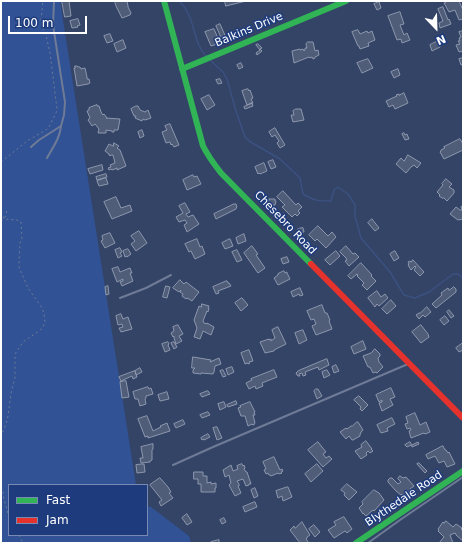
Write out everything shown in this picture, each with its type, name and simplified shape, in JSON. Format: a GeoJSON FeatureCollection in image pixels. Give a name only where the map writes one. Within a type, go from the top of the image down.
{"type":"FeatureCollection","features":[{"type":"Feature","properties":{"kind":"street","name":"Chesebro Road"},"geometry":{"type":"LineString","coordinates":[[164,1],[203,146],[206,154],[216,168],[463,418]]}},
{"type":"Feature","properties":{"kind":"street","name":"Balkins Drive"},"geometry":{"type":"LineString","coordinates":[[182,69],[346,1]]}},
{"type":"Feature","properties":{"kind":"street","name":"Blythedale Road"},"geometry":{"type":"LineString","coordinates":[[356,543],[463,471]]}},
{"type":"Feature","properties":{"kind":"lane"},"geometry":{"type":"LineString","coordinates":[[47,158],[61,133],[65,102],[53,25],[54,1]]}},
{"type":"Feature","properties":{"kind":"lane"},"geometry":{"type":"LineString","coordinates":[[31,148],[39,140],[61,126]]}},
{"type":"Feature","properties":{"kind":"lane"},"geometry":{"type":"LineString","coordinates":[[120,298],[146,288],[171,275]]}},
{"type":"Feature","properties":{"kind":"lane"},"geometry":{"type":"LineString","coordinates":[[173,465],[212,447],[409,364]]}},
{"type":"Feature","properties":{"kind":"lane"},"geometry":{"type":"LineString","coordinates":[[368,543],[463,477]]}},
{"type":"Feature","properties":{"kind":"path"},"geometry":{"type":"LineString","coordinates":[[1,162],[27,141],[46,130],[56,113],[57,109],[50,53],[41,19],[43,1]]}},
{"type":"Feature","properties":{"kind":"path"},"geometry":{"type":"LineString","coordinates":[[4,219],[7,209]]}},
{"type":"Feature","properties":{"kind":"path"},"geometry":{"type":"LineString","coordinates":[[1,212],[4,219]]}},
{"type":"Feature","properties":{"kind":"path"},"geometry":{"type":"LineString","coordinates":[[1,221],[4,219],[17,220],[21,222],[22,239],[20,243],[20,272],[28,288],[42,308],[45,317],[43,327],[23,342],[15,354],[15,378],[11,393],[8,416],[1,436]]}},
{"type":"Feature","properties":{"kind":"path"},"geometry":{"type":"LineString","coordinates":[[1,487],[8,513]]}},
{"type":"Feature","properties":{"kind":"shaded area"},"geometry":{"type":"Polygon","coordinates":[[[1,1],[60,1],[136,484],[8,484],[8,536],[148,536],[148,506],[189,536],[191,543],[1,543],[1,1]]]}},
{"type":"Feature","properties":{"kind":"building"},"geometry":{"type":"Polygon","coordinates":[[[62,1],[69,1],[71,16],[65,17],[62,1]]]}},
{"type":"Feature","properties":{"kind":"building"},"geometry":{"type":"Polygon","coordinates":[[[115,1],[127,1],[131,13],[130,15],[122,18],[115,1]]]}},
{"type":"Feature","properties":{"kind":"building"},"geometry":{"type":"Polygon","coordinates":[[[225,1],[246,1],[226,6],[225,1]]]}},
{"type":"Feature","properties":{"kind":"building"},"geometry":{"type":"Polygon","coordinates":[[[445,1],[459,1],[463,10],[463,19],[459,20],[455,10],[449,12],[444,3],[445,1]]]}},
{"type":"Feature","properties":{"kind":"building"},"geometry":{"type":"Polygon","coordinates":[[[379,2],[381,8],[377,10],[374,4],[379,2]]]}},
{"type":"Feature","properties":{"kind":"building"},"geometry":{"type":"Polygon","coordinates":[[[443,7],[451,24],[440,28],[439,23],[443,21],[438,9],[443,7]]]}},
{"type":"Feature","properties":{"kind":"building"},"geometry":{"type":"Polygon","coordinates":[[[400,12],[404,24],[400,25],[404,35],[407,33],[410,40],[402,43],[401,39],[397,40],[388,16],[400,12]]]}},
{"type":"Feature","properties":{"kind":"building"},"geometry":{"type":"Polygon","coordinates":[[[78,19],[80,25],[72,28],[70,21],[78,19]]]}},
{"type":"Feature","properties":{"kind":"building"},"geometry":{"type":"Polygon","coordinates":[[[220,24],[227,40],[223,42],[216,26],[220,24]]]}},
{"type":"Feature","properties":{"kind":"building"},"geometry":{"type":"Polygon","coordinates":[[[214,29],[220,43],[211,46],[205,32],[214,29]]]}},
{"type":"Feature","properties":{"kind":"building"},"geometry":{"type":"Polygon","coordinates":[[[358,30],[360,34],[367,31],[368,33],[372,31],[375,40],[368,43],[369,46],[360,49],[352,32],[358,30]]]}},
{"type":"Feature","properties":{"kind":"building"},"geometry":{"type":"Polygon","coordinates":[[[463,31],[463,51],[459,52],[456,45],[460,44],[458,41],[460,41],[459,38],[461,37],[459,32],[463,31]]]}},
{"type":"Feature","properties":{"kind":"building"},"geometry":{"type":"Polygon","coordinates":[[[110,34],[113,41],[107,43],[104,36],[110,34]]]}},
{"type":"Feature","properties":{"kind":"building"},"geometry":{"type":"Polygon","coordinates":[[[123,40],[126,48],[117,52],[114,44],[123,40]]]}},
{"type":"Feature","properties":{"kind":"building"},"geometry":{"type":"Polygon","coordinates":[[[438,41],[440,47],[432,51],[430,45],[438,41]]]}},
{"type":"Feature","properties":{"kind":"building"},"geometry":{"type":"Polygon","coordinates":[[[308,42],[313,42],[315,51],[318,50],[319,55],[313,59],[312,57],[309,57],[294,63],[292,51],[303,49],[304,51],[305,48],[307,48],[306,44],[308,42]]]}},
{"type":"Feature","properties":{"kind":"building"},"geometry":{"type":"Polygon","coordinates":[[[258,44],[262,48],[260,49],[262,51],[257,55],[256,53],[260,50],[256,45],[258,44]]]}},
{"type":"Feature","properties":{"kind":"building"},"geometry":{"type":"Polygon","coordinates":[[[463,58],[463,64],[461,65],[459,59],[463,58]]]}},
{"type":"Feature","properties":{"kind":"building"},"geometry":{"type":"Polygon","coordinates":[[[368,59],[373,68],[362,73],[357,63],[368,59]]]}},
{"type":"Feature","properties":{"kind":"building"},"geometry":{"type":"Polygon","coordinates":[[[241,63],[243,67],[239,69],[237,65],[241,63]]]}},
{"type":"Feature","properties":{"kind":"building"},"geometry":{"type":"Polygon","coordinates":[[[75,66],[80,67],[81,69],[85,68],[87,79],[89,79],[90,83],[77,86],[75,66]]]}},
{"type":"Feature","properties":{"kind":"building"},"geometry":{"type":"Polygon","coordinates":[[[398,69],[400,75],[394,78],[391,72],[398,69]]]}},
{"type":"Feature","properties":{"kind":"building"},"geometry":{"type":"Polygon","coordinates":[[[220,79],[222,83],[218,84],[216,80],[220,79]]]}},
{"type":"Feature","properties":{"kind":"building"},"geometry":{"type":"Polygon","coordinates":[[[248,89],[249,91],[250,90],[253,98],[251,99],[253,103],[247,105],[242,91],[248,89]]]}},
{"type":"Feature","properties":{"kind":"building"},"geometry":{"type":"Polygon","coordinates":[[[404,93],[408,103],[395,109],[393,105],[389,107],[386,101],[397,96],[396,95],[404,93]]]}},
{"type":"Feature","properties":{"kind":"building"},"geometry":{"type":"Polygon","coordinates":[[[209,95],[215,105],[207,110],[201,99],[209,95]]]}},
{"type":"Feature","properties":{"kind":"building"},"geometry":{"type":"Polygon","coordinates":[[[252,103],[253,106],[245,109],[244,107],[252,103]]]}},
{"type":"Feature","properties":{"kind":"building"},"geometry":{"type":"Polygon","coordinates":[[[97,105],[106,118],[120,119],[118,130],[114,130],[114,132],[112,132],[106,130],[106,133],[98,133],[99,129],[95,124],[92,126],[88,120],[90,118],[87,111],[89,108],[97,105]]]}},
{"type":"Feature","properties":{"kind":"building"},"geometry":{"type":"Polygon","coordinates":[[[136,106],[145,112],[148,110],[151,118],[145,120],[143,119],[142,121],[135,118],[136,116],[134,116],[131,109],[136,106]]]}},
{"type":"Feature","properties":{"kind":"building"},"geometry":{"type":"Polygon","coordinates":[[[296,109],[301,109],[304,120],[293,122],[291,115],[294,115],[293,111],[296,109]]]}},
{"type":"Feature","properties":{"kind":"building"},"geometry":{"type":"Polygon","coordinates":[[[170,124],[179,145],[174,147],[170,142],[166,143],[162,132],[167,130],[165,126],[170,124]]]}},
{"type":"Feature","properties":{"kind":"building"},"geometry":{"type":"Polygon","coordinates":[[[275,128],[285,145],[280,148],[277,143],[279,141],[275,135],[272,137],[269,132],[275,128]]]}},
{"type":"Feature","properties":{"kind":"building"},"geometry":{"type":"Polygon","coordinates":[[[142,130],[144,136],[140,138],[138,132],[142,130]]]}},
{"type":"Feature","properties":{"kind":"building"},"geometry":{"type":"Polygon","coordinates":[[[404,133],[405,135],[407,134],[409,139],[405,140],[402,134],[404,133]]]}},
{"type":"Feature","properties":{"kind":"building"},"geometry":{"type":"Polygon","coordinates":[[[460,139],[463,144],[463,150],[444,159],[440,152],[441,150],[460,139]]]}},
{"type":"Feature","properties":{"kind":"building"},"geometry":{"type":"Polygon","coordinates":[[[114,143],[119,146],[117,148],[120,150],[126,166],[117,170],[117,168],[109,170],[108,168],[111,167],[110,165],[115,163],[113,155],[110,156],[105,151],[109,144],[113,146],[114,143]]]}},
{"type":"Feature","properties":{"kind":"building"},"geometry":{"type":"Polygon","coordinates":[[[408,155],[421,163],[417,168],[414,165],[411,167],[406,173],[396,164],[401,158],[404,161],[408,155]]]}},
{"type":"Feature","properties":{"kind":"building"},"geometry":{"type":"Polygon","coordinates":[[[273,160],[276,167],[271,169],[268,162],[273,160]]]}},
{"type":"Feature","properties":{"kind":"building"},"geometry":{"type":"Polygon","coordinates":[[[264,163],[267,171],[258,174],[255,167],[264,163]]]}},
{"type":"Feature","properties":{"kind":"building"},"geometry":{"type":"Polygon","coordinates":[[[102,165],[103,170],[90,174],[88,169],[102,165]]]}},
{"type":"Feature","properties":{"kind":"building"},"geometry":{"type":"Polygon","coordinates":[[[106,174],[107,177],[97,180],[96,177],[106,174]]]}},
{"type":"Feature","properties":{"kind":"building"},"geometry":{"type":"Polygon","coordinates":[[[193,175],[194,177],[197,176],[201,184],[187,190],[183,180],[193,175]]]}},
{"type":"Feature","properties":{"kind":"building"},"geometry":{"type":"Polygon","coordinates":[[[106,178],[108,184],[99,186],[97,181],[106,178]]]}},
{"type":"Feature","properties":{"kind":"building"},"geometry":{"type":"Polygon","coordinates":[[[446,179],[452,184],[449,187],[454,190],[454,193],[447,201],[439,196],[440,195],[437,192],[446,179]]]}},
{"type":"Feature","properties":{"kind":"building"},"geometry":{"type":"Polygon","coordinates":[[[283,191],[296,205],[298,203],[302,207],[298,211],[300,213],[297,216],[295,214],[292,217],[282,207],[285,205],[277,197],[283,191]]]}},
{"type":"Feature","properties":{"kind":"building"},"geometry":{"type":"Polygon","coordinates":[[[116,197],[121,208],[130,205],[132,211],[112,219],[104,202],[116,197]]]}},
{"type":"Feature","properties":{"kind":"building"},"geometry":{"type":"Polygon","coordinates":[[[269,199],[275,199],[275,205],[269,205],[269,199]]]}},
{"type":"Feature","properties":{"kind":"building"},"geometry":{"type":"Polygon","coordinates":[[[185,203],[190,212],[186,214],[188,217],[193,215],[199,224],[187,232],[184,225],[187,223],[185,220],[179,222],[176,217],[183,213],[179,206],[185,203]]]}},
{"type":"Feature","properties":{"kind":"building"},"geometry":{"type":"Polygon","coordinates":[[[236,204],[236,209],[216,219],[214,214],[236,204]]]}},
{"type":"Feature","properties":{"kind":"building"},"geometry":{"type":"Polygon","coordinates":[[[463,206],[463,219],[458,220],[450,214],[456,207],[462,210],[461,207],[463,206]]]}},
{"type":"Feature","properties":{"kind":"building"},"geometry":{"type":"Polygon","coordinates":[[[372,219],[379,228],[375,231],[368,223],[372,219]]]}},
{"type":"Feature","properties":{"kind":"building"},"geometry":{"type":"Polygon","coordinates":[[[318,226],[328,236],[332,232],[336,237],[326,248],[317,239],[315,241],[309,235],[318,226]]]}},
{"type":"Feature","properties":{"kind":"building"},"geometry":{"type":"Polygon","coordinates":[[[303,228],[304,232],[298,233],[298,229],[303,228]]]}},
{"type":"Feature","properties":{"kind":"building"},"geometry":{"type":"Polygon","coordinates":[[[139,231],[147,243],[136,251],[131,244],[135,241],[131,236],[139,231]]]}},
{"type":"Feature","properties":{"kind":"building"},"geometry":{"type":"Polygon","coordinates":[[[110,233],[115,243],[105,248],[101,241],[103,240],[102,236],[110,233]]]}},
{"type":"Feature","properties":{"kind":"building"},"geometry":{"type":"Polygon","coordinates":[[[244,234],[246,241],[238,244],[236,238],[244,234]]]}},
{"type":"Feature","properties":{"kind":"building"},"geometry":{"type":"Polygon","coordinates":[[[197,239],[205,254],[195,259],[185,244],[197,239]]]}},
{"type":"Feature","properties":{"kind":"building"},"geometry":{"type":"Polygon","coordinates":[[[230,239],[233,246],[225,249],[222,243],[230,239]]]}},
{"type":"Feature","properties":{"kind":"building"},"geometry":{"type":"Polygon","coordinates":[[[252,246],[265,268],[258,273],[244,253],[252,246]]]}},
{"type":"Feature","properties":{"kind":"building"},"geometry":{"type":"Polygon","coordinates":[[[346,246],[353,254],[355,253],[359,257],[349,266],[345,261],[347,260],[346,258],[340,252],[346,246]]]}},
{"type":"Feature","properties":{"kind":"building"},"geometry":{"type":"Polygon","coordinates":[[[120,248],[122,252],[120,253],[122,256],[118,258],[115,250],[120,248]]]}},
{"type":"Feature","properties":{"kind":"building"},"geometry":{"type":"Polygon","coordinates":[[[128,249],[131,254],[125,257],[123,251],[128,249]]]}},
{"type":"Feature","properties":{"kind":"building"},"geometry":{"type":"Polygon","coordinates":[[[237,250],[242,260],[237,262],[232,252],[237,250]]]}},
{"type":"Feature","properties":{"kind":"building"},"geometry":{"type":"Polygon","coordinates":[[[336,251],[340,256],[330,265],[325,260],[336,251]]]}},
{"type":"Feature","properties":{"kind":"building"},"geometry":{"type":"Polygon","coordinates":[[[395,251],[399,258],[394,261],[390,254],[395,251]]]}},
{"type":"Feature","properties":{"kind":"building"},"geometry":{"type":"Polygon","coordinates":[[[287,257],[289,262],[283,264],[281,259],[287,257]]]}},
{"type":"Feature","properties":{"kind":"building"},"geometry":{"type":"Polygon","coordinates":[[[413,260],[424,272],[420,276],[414,270],[416,267],[415,266],[411,270],[408,265],[408,262],[413,260]]]}},
{"type":"Feature","properties":{"kind":"building"},"geometry":{"type":"Polygon","coordinates":[[[361,263],[376,281],[367,290],[362,285],[364,283],[357,276],[357,274],[351,279],[348,276],[361,263]]]}},
{"type":"Feature","properties":{"kind":"building"},"geometry":{"type":"Polygon","coordinates":[[[118,267],[120,272],[130,268],[133,281],[122,286],[120,282],[123,281],[123,279],[117,282],[112,269],[118,267]]]}},
{"type":"Feature","properties":{"kind":"building"},"geometry":{"type":"Polygon","coordinates":[[[284,271],[285,273],[287,272],[290,279],[278,285],[274,278],[284,271]]]}},
{"type":"Feature","properties":{"kind":"building"},"geometry":{"type":"Polygon","coordinates":[[[180,280],[184,284],[186,282],[199,292],[192,301],[182,296],[183,294],[180,292],[181,290],[179,292],[173,288],[180,280]]]}},
{"type":"Feature","properties":{"kind":"building"},"geometry":{"type":"Polygon","coordinates":[[[227,281],[231,286],[218,291],[219,293],[216,294],[213,287],[227,281]]]}},
{"type":"Feature","properties":{"kind":"building"},"geometry":{"type":"Polygon","coordinates":[[[108,286],[109,294],[106,295],[105,287],[108,286]]]}},
{"type":"Feature","properties":{"kind":"building"},"geometry":{"type":"Polygon","coordinates":[[[166,286],[170,287],[167,298],[163,297],[166,286]]]}},
{"type":"Feature","properties":{"kind":"building"},"geometry":{"type":"Polygon","coordinates":[[[454,287],[456,292],[436,308],[432,304],[442,295],[441,293],[448,288],[449,290],[454,287]]]}},
{"type":"Feature","properties":{"kind":"building"},"geometry":{"type":"Polygon","coordinates":[[[300,288],[303,295],[300,296],[299,294],[293,297],[291,292],[300,288]]]}},
{"type":"Feature","properties":{"kind":"building"},"geometry":{"type":"Polygon","coordinates":[[[377,291],[381,297],[385,294],[388,298],[379,306],[377,304],[375,307],[368,298],[377,291]]]}},
{"type":"Feature","properties":{"kind":"building"},"geometry":{"type":"Polygon","coordinates":[[[242,298],[248,305],[241,311],[235,303],[242,298]]]}},
{"type":"Feature","properties":{"kind":"building"},"geometry":{"type":"Polygon","coordinates":[[[391,300],[396,306],[387,314],[382,309],[391,300]]]}},
{"type":"Feature","properties":{"kind":"building"},"geometry":{"type":"Polygon","coordinates":[[[202,304],[209,306],[208,312],[207,311],[203,321],[204,323],[214,327],[211,335],[203,331],[200,339],[194,337],[197,328],[194,320],[199,306],[201,307],[202,304]]]}},
{"type":"Feature","properties":{"kind":"building"},"geometry":{"type":"Polygon","coordinates":[[[322,305],[330,320],[332,329],[316,335],[312,326],[316,324],[314,319],[311,320],[307,311],[322,305]]]}},
{"type":"Feature","properties":{"kind":"building"},"geometry":{"type":"Polygon","coordinates":[[[427,307],[431,312],[425,317],[423,315],[419,319],[416,315],[427,307]]]}},
{"type":"Feature","properties":{"kind":"building"},"geometry":{"type":"Polygon","coordinates":[[[449,310],[454,316],[451,318],[447,312],[449,310]]]}},
{"type":"Feature","properties":{"kind":"building"},"geometry":{"type":"Polygon","coordinates":[[[121,314],[123,319],[128,317],[132,329],[121,332],[119,328],[123,327],[122,324],[118,325],[116,316],[121,314]]]}},
{"type":"Feature","properties":{"kind":"building"},"geometry":{"type":"Polygon","coordinates":[[[445,316],[449,321],[444,325],[440,320],[445,316]]]}},
{"type":"Feature","properties":{"kind":"building"},"geometry":{"type":"Polygon","coordinates":[[[178,325],[183,334],[179,336],[182,341],[176,344],[174,336],[173,337],[171,333],[174,331],[173,327],[178,325]]]}},
{"type":"Feature","properties":{"kind":"building"},"geometry":{"type":"Polygon","coordinates":[[[421,325],[429,337],[421,343],[412,332],[421,325]]]}},
{"type":"Feature","properties":{"kind":"building"},"geometry":{"type":"Polygon","coordinates":[[[278,327],[286,344],[274,351],[265,353],[260,342],[269,339],[271,339],[271,341],[275,338],[272,330],[278,327]]]}},
{"type":"Feature","properties":{"kind":"building"},"geometry":{"type":"Polygon","coordinates":[[[303,330],[307,340],[299,344],[295,333],[303,330]]]}},
{"type":"Feature","properties":{"kind":"building"},"geometry":{"type":"Polygon","coordinates":[[[363,341],[366,349],[354,354],[351,347],[363,341]]]}},
{"type":"Feature","properties":{"kind":"building"},"geometry":{"type":"Polygon","coordinates":[[[168,342],[170,350],[165,352],[162,344],[168,342]]]}},
{"type":"Feature","properties":{"kind":"building"},"geometry":{"type":"Polygon","coordinates":[[[174,342],[177,347],[174,349],[171,343],[174,342]]]}},
{"type":"Feature","properties":{"kind":"building"},"geometry":{"type":"Polygon","coordinates":[[[463,343],[463,350],[459,352],[456,348],[463,343]]]}},
{"type":"Feature","properties":{"kind":"building"},"geometry":{"type":"Polygon","coordinates":[[[375,349],[380,354],[378,358],[383,367],[377,373],[373,373],[370,367],[368,367],[363,356],[371,353],[375,349]]]}},
{"type":"Feature","properties":{"kind":"building"},"geometry":{"type":"Polygon","coordinates":[[[249,350],[253,361],[245,364],[241,353],[249,350]]]}},
{"type":"Feature","properties":{"kind":"building"},"geometry":{"type":"Polygon","coordinates":[[[193,357],[211,360],[210,362],[219,358],[221,364],[215,366],[213,374],[193,373],[195,368],[192,368],[193,357]]]}},
{"type":"Feature","properties":{"kind":"building"},"geometry":{"type":"Polygon","coordinates":[[[327,359],[329,365],[319,370],[318,367],[305,372],[306,375],[303,376],[302,373],[298,376],[296,373],[298,371],[327,359]]]}},
{"type":"Feature","properties":{"kind":"building"},"geometry":{"type":"Polygon","coordinates":[[[336,365],[339,371],[334,373],[332,367],[336,365]]]}},
{"type":"Feature","properties":{"kind":"building"},"geometry":{"type":"Polygon","coordinates":[[[232,367],[234,372],[228,375],[226,369],[232,367]]]}},
{"type":"Feature","properties":{"kind":"building"},"geometry":{"type":"Polygon","coordinates":[[[140,368],[142,372],[136,375],[135,371],[140,368]]]}},
{"type":"Feature","properties":{"kind":"building"},"geometry":{"type":"Polygon","coordinates":[[[223,370],[226,376],[223,377],[220,371],[223,370]]]}},
{"type":"Feature","properties":{"kind":"building"},"geometry":{"type":"Polygon","coordinates":[[[274,370],[277,377],[262,383],[263,386],[256,389],[255,386],[249,389],[246,383],[252,380],[251,379],[274,370]]]}},
{"type":"Feature","properties":{"kind":"building"},"geometry":{"type":"Polygon","coordinates":[[[327,370],[330,375],[324,378],[322,372],[327,370]]]}},
{"type":"Feature","properties":{"kind":"building"},"geometry":{"type":"Polygon","coordinates":[[[135,371],[137,377],[133,379],[132,376],[121,381],[119,377],[135,371]]]}},
{"type":"Feature","properties":{"kind":"building"},"geometry":{"type":"Polygon","coordinates":[[[126,381],[129,397],[122,398],[120,382],[126,381]]]}},
{"type":"Feature","properties":{"kind":"building"},"geometry":{"type":"Polygon","coordinates":[[[148,387],[149,389],[151,388],[153,394],[146,396],[146,404],[140,406],[138,399],[135,399],[133,392],[148,387]]]}},
{"type":"Feature","properties":{"kind":"building"},"geometry":{"type":"Polygon","coordinates":[[[391,388],[395,397],[390,399],[393,405],[382,411],[379,403],[382,402],[382,400],[379,402],[376,395],[391,388]]]}},
{"type":"Feature","properties":{"kind":"building"},"geometry":{"type":"Polygon","coordinates":[[[318,389],[322,396],[317,399],[314,391],[318,389]]]}},
{"type":"Feature","properties":{"kind":"building"},"geometry":{"type":"Polygon","coordinates":[[[208,391],[210,394],[202,397],[200,394],[208,391]]]}},
{"type":"Feature","properties":{"kind":"building"},"geometry":{"type":"Polygon","coordinates":[[[167,392],[169,399],[160,401],[158,395],[167,392]]]}},
{"type":"Feature","properties":{"kind":"building"},"geometry":{"type":"Polygon","coordinates":[[[359,396],[368,405],[362,411],[360,409],[361,407],[354,400],[359,396]]]}},
{"type":"Feature","properties":{"kind":"building"},"geometry":{"type":"Polygon","coordinates":[[[236,401],[237,404],[228,407],[227,405],[236,401]]]}},
{"type":"Feature","properties":{"kind":"building"},"geometry":{"type":"Polygon","coordinates":[[[224,402],[226,407],[220,410],[218,404],[224,402]]]}},
{"type":"Feature","properties":{"kind":"building"},"geometry":{"type":"Polygon","coordinates":[[[250,402],[255,412],[255,415],[253,415],[255,423],[254,425],[252,424],[248,426],[245,416],[241,416],[238,408],[250,402]]]}},
{"type":"Feature","properties":{"kind":"building"},"geometry":{"type":"Polygon","coordinates":[[[208,412],[210,415],[202,418],[200,415],[208,412]]]}},
{"type":"Feature","properties":{"kind":"building"},"geometry":{"type":"Polygon","coordinates":[[[415,413],[420,425],[426,422],[430,432],[411,438],[409,431],[411,430],[410,428],[407,429],[405,424],[408,423],[406,417],[415,413]]]}},
{"type":"Feature","properties":{"kind":"building"},"geometry":{"type":"Polygon","coordinates":[[[147,416],[153,431],[167,423],[170,431],[148,438],[148,436],[145,437],[138,419],[147,416]]]}},
{"type":"Feature","properties":{"kind":"building"},"geometry":{"type":"Polygon","coordinates":[[[392,418],[395,424],[387,428],[388,431],[381,433],[377,425],[392,418]]]}},
{"type":"Feature","properties":{"kind":"building"},"geometry":{"type":"Polygon","coordinates":[[[183,420],[185,424],[176,428],[174,424],[183,420]]]}},
{"type":"Feature","properties":{"kind":"building"},"geometry":{"type":"Polygon","coordinates":[[[357,422],[363,430],[360,436],[353,440],[349,436],[346,439],[340,432],[357,422]]]}},
{"type":"Feature","properties":{"kind":"building"},"geometry":{"type":"Polygon","coordinates":[[[217,427],[222,438],[217,440],[213,428],[217,427]]]}},
{"type":"Feature","properties":{"kind":"building"},"geometry":{"type":"Polygon","coordinates":[[[208,434],[210,437],[202,440],[201,438],[208,434]]]}},
{"type":"Feature","properties":{"kind":"building"},"geometry":{"type":"Polygon","coordinates":[[[366,441],[373,451],[370,453],[368,451],[366,453],[367,455],[361,459],[355,451],[362,447],[361,445],[366,441]]]}},
{"type":"Feature","properties":{"kind":"building"},"geometry":{"type":"Polygon","coordinates":[[[318,442],[326,452],[323,454],[326,458],[329,456],[332,459],[323,467],[308,450],[318,442]]]}},
{"type":"Feature","properties":{"kind":"building"},"geometry":{"type":"Polygon","coordinates":[[[410,442],[412,445],[418,442],[419,444],[412,447],[411,445],[407,447],[405,445],[410,442]]]}},
{"type":"Feature","properties":{"kind":"building"},"geometry":{"type":"Polygon","coordinates":[[[153,444],[152,460],[150,462],[141,463],[140,458],[143,458],[141,447],[153,444]]]}},
{"type":"Feature","properties":{"kind":"building"},"geometry":{"type":"Polygon","coordinates":[[[443,446],[448,453],[449,452],[455,464],[447,467],[444,461],[439,463],[435,456],[428,459],[426,455],[443,446]]]}},
{"type":"Feature","properties":{"kind":"building"},"geometry":{"type":"Polygon","coordinates":[[[274,457],[280,470],[282,469],[283,471],[281,472],[282,473],[271,476],[268,473],[266,474],[264,470],[266,469],[263,462],[274,457]]]}},
{"type":"Feature","properties":{"kind":"building"},"geometry":{"type":"Polygon","coordinates":[[[419,463],[427,471],[425,473],[417,464],[419,463]]]}},
{"type":"Feature","properties":{"kind":"building"},"geometry":{"type":"Polygon","coordinates":[[[144,464],[145,472],[137,473],[136,465],[144,464]]]}},
{"type":"Feature","properties":{"kind":"building"},"geometry":{"type":"Polygon","coordinates":[[[242,464],[243,466],[244,465],[244,469],[247,472],[251,484],[246,486],[243,479],[237,481],[241,493],[235,496],[229,485],[231,483],[229,475],[225,477],[223,470],[231,465],[233,471],[238,469],[237,466],[242,464]]]}},
{"type":"Feature","properties":{"kind":"building"},"geometry":{"type":"Polygon","coordinates":[[[317,464],[323,471],[311,482],[305,474],[317,464]]]}},
{"type":"Feature","properties":{"kind":"building"},"geometry":{"type":"Polygon","coordinates":[[[194,472],[203,472],[203,476],[207,476],[207,483],[216,483],[215,492],[201,492],[201,484],[198,484],[198,479],[194,479],[194,472]]]}},
{"type":"Feature","properties":{"kind":"building"},"geometry":{"type":"Polygon","coordinates":[[[400,476],[403,478],[406,477],[414,486],[404,496],[396,491],[388,482],[390,478],[392,478],[398,484],[401,482],[398,479],[400,476]]]}},
{"type":"Feature","properties":{"kind":"building"},"geometry":{"type":"Polygon","coordinates":[[[160,478],[168,487],[171,492],[169,493],[173,498],[161,506],[159,502],[162,500],[150,485],[160,478]]]}},
{"type":"Feature","properties":{"kind":"building"},"geometry":{"type":"Polygon","coordinates":[[[347,484],[357,492],[349,500],[344,495],[345,493],[341,490],[347,484]]]}},
{"type":"Feature","properties":{"kind":"building"},"geometry":{"type":"Polygon","coordinates":[[[287,487],[292,497],[283,501],[282,496],[278,498],[276,491],[287,487]]]}},
{"type":"Feature","properties":{"kind":"building"},"geometry":{"type":"Polygon","coordinates":[[[255,488],[258,496],[254,498],[251,490],[255,488]]]}},
{"type":"Feature","properties":{"kind":"building"},"geometry":{"type":"Polygon","coordinates":[[[374,490],[379,493],[384,500],[374,511],[373,510],[366,516],[359,508],[363,504],[362,502],[374,490]]]}},
{"type":"Feature","properties":{"kind":"building"},"geometry":{"type":"Polygon","coordinates":[[[255,502],[257,507],[245,512],[243,507],[255,502]]]}},
{"type":"Feature","properties":{"kind":"building"},"geometry":{"type":"Polygon","coordinates":[[[187,514],[192,522],[187,525],[182,518],[187,514]]]}},
{"type":"Feature","properties":{"kind":"building"},"geometry":{"type":"Polygon","coordinates":[[[344,517],[352,529],[347,533],[345,531],[334,538],[328,530],[336,525],[334,522],[344,517]]]}},
{"type":"Feature","properties":{"kind":"building"},"geometry":{"type":"Polygon","coordinates":[[[224,518],[226,522],[222,524],[220,520],[224,518]]]}},
{"type":"Feature","properties":{"kind":"building"},"geometry":{"type":"Polygon","coordinates":[[[446,521],[453,527],[456,524],[462,528],[463,541],[455,533],[450,535],[453,543],[439,543],[444,537],[438,529],[443,522],[444,523],[446,521]]]}},
{"type":"Feature","properties":{"kind":"building"},"geometry":{"type":"Polygon","coordinates":[[[302,522],[310,535],[306,539],[309,543],[300,543],[290,530],[302,522]]]}},
{"type":"Feature","properties":{"kind":"building"},"geometry":{"type":"Polygon","coordinates":[[[314,525],[320,532],[315,537],[309,529],[314,525]]]}},
{"type":"Feature","properties":{"kind":"building"},"geometry":{"type":"Polygon","coordinates":[[[219,540],[219,543],[211,543],[211,542],[219,540]]]}},
{"type":"Feature","properties":{"kind":"waterway"},"geometry":{"type":"LineString","coordinates":[[179,1],[188,14],[198,44],[206,56]]}},
{"type":"Feature","properties":{"kind":"waterway"},"geometry":{"type":"LineString","coordinates":[[210,60],[223,72],[227,79],[245,137],[249,141],[280,159],[300,178],[303,194],[323,201],[331,201],[334,190],[338,187],[348,194],[355,205],[355,216],[361,238],[390,272],[404,295],[415,298],[429,292],[453,274],[458,274],[463,278]]}},
{"type":"Feature","properties":{"kind":"traffic: fast"},"geometry":{"type":"LineString","coordinates":[[164,1],[205,150],[221,173],[311,264]]}},
{"type":"Feature","properties":{"kind":"traffic: fast"},"geometry":{"type":"LineString","coordinates":[[182,69],[346,1]]}},
{"type":"Feature","properties":{"kind":"traffic: fast"},"geometry":{"type":"LineString","coordinates":[[356,543],[463,471]]}},
{"type":"Feature","properties":{"kind":"traffic: jam"},"geometry":{"type":"LineString","coordinates":[[311,264],[463,418]]}}]}
